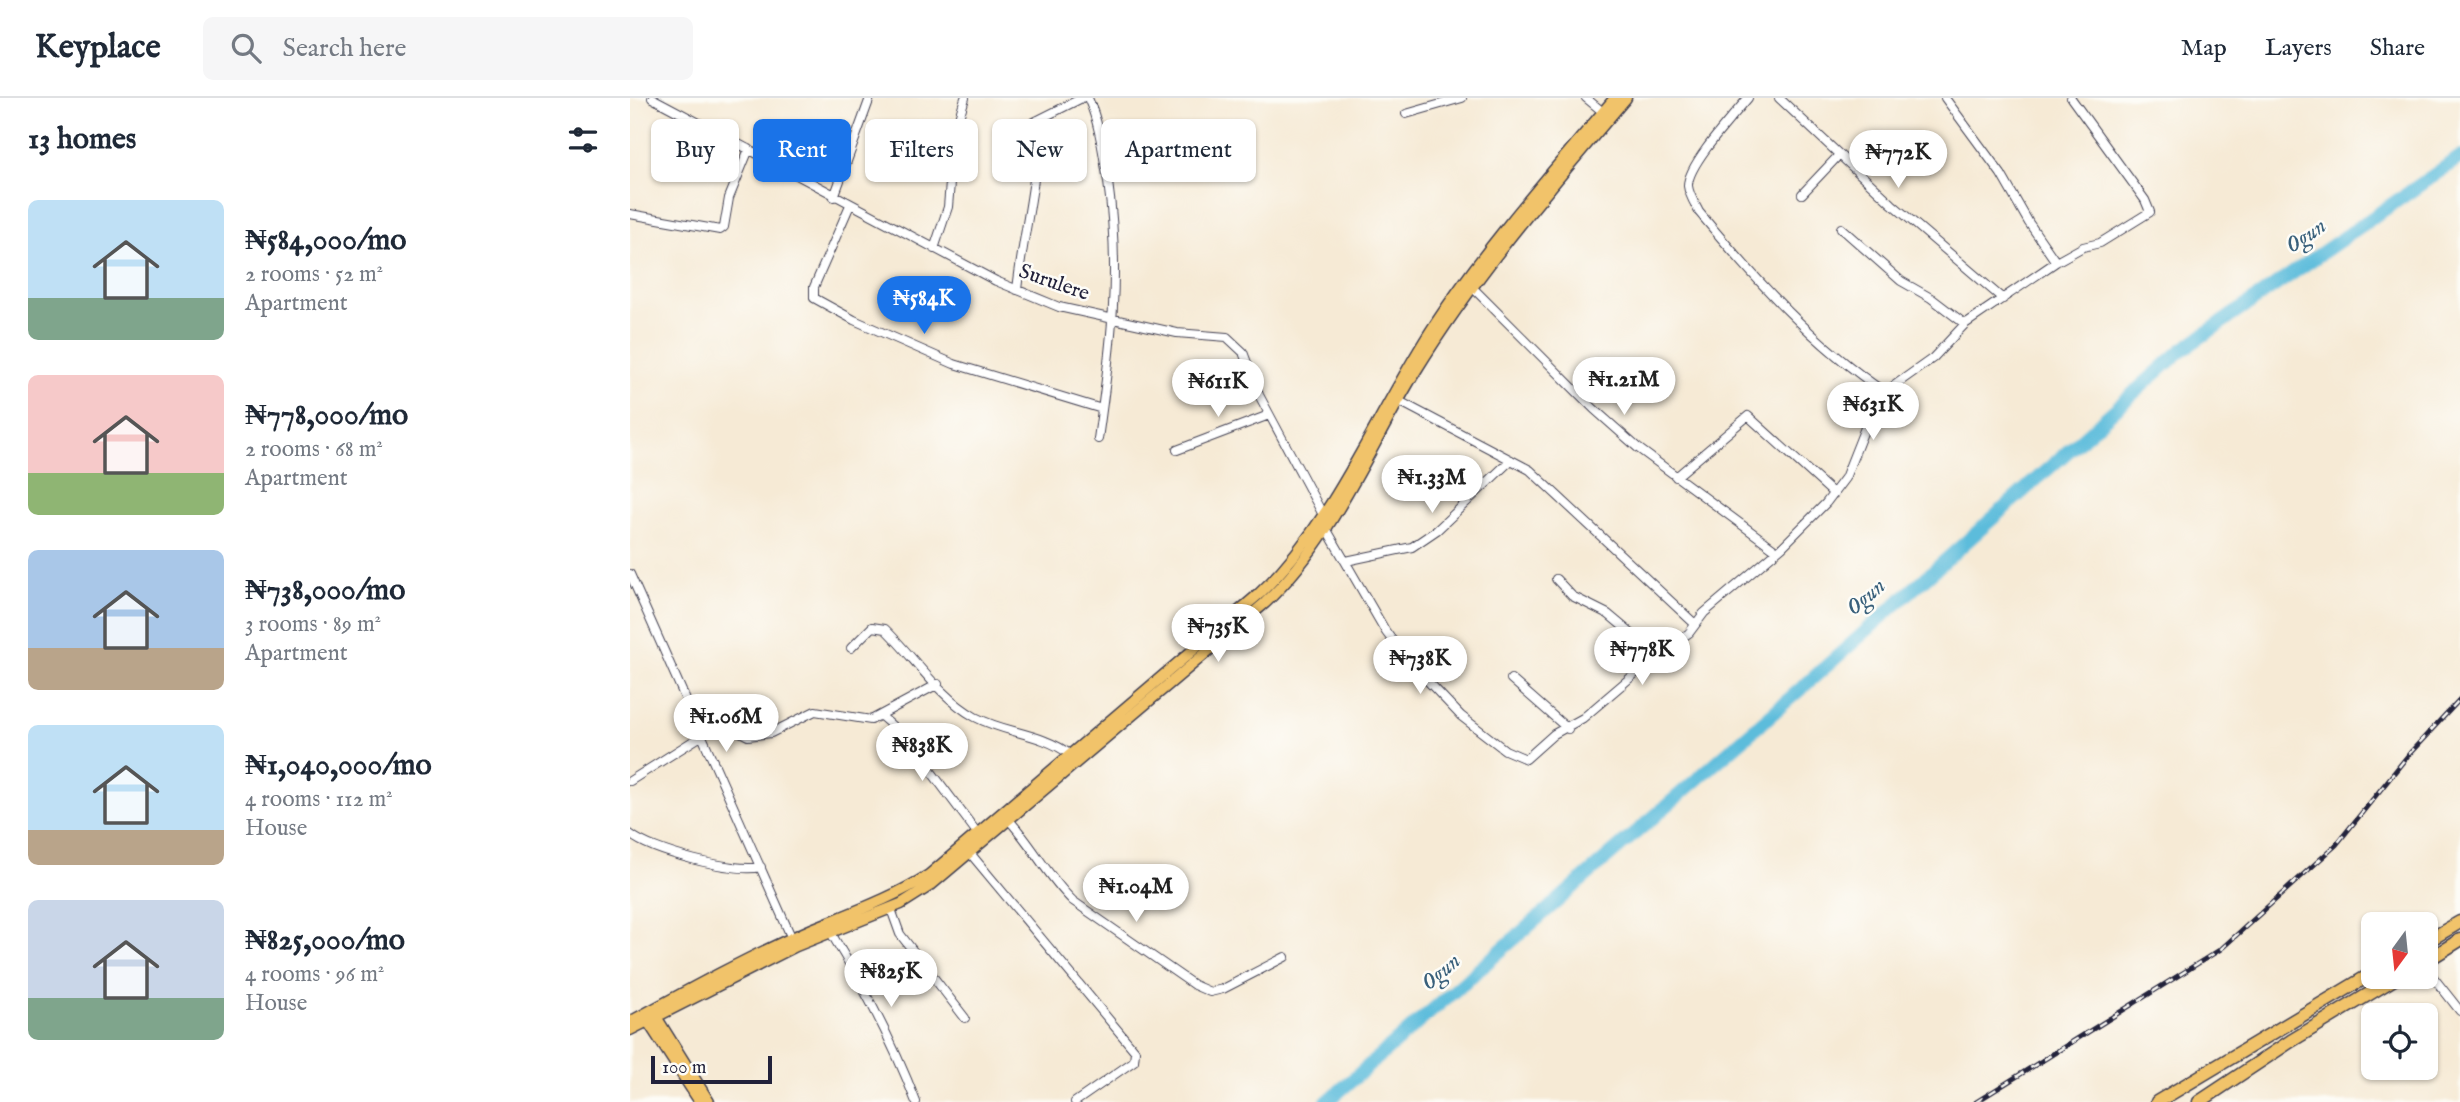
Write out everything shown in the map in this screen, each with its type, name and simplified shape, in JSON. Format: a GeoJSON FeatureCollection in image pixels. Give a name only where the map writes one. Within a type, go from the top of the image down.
{"type":"FeatureCollection","features":[{"type":"Feature","properties":{"kind":"highway"},"geometry":{"type":"LineString","coordinates":[[2438,935],[2460,922]]}},
{"type":"Feature","properties":{"kind":"highway"},"geometry":{"type":"LineString","coordinates":[[2438,953],[2460,940]]}},
{"type":"Feature","properties":{"kind":"highway"},"geometry":{"type":"LineString","coordinates":[[2438,944],[2445,949]]}},
{"type":"Feature","properties":{"kind":"highway"},"geometry":{"type":"LineString","coordinates":[[2157,1102],[2361,980]]}},
{"type":"Feature","properties":{"kind":"highway"},"geometry":{"type":"LineString","coordinates":[[2199,1102],[2281,1047],[2377,989]]}},
{"type":"Feature","properties":{"kind":"main road"},"geometry":{"type":"LineString","coordinates":[[630,1030],[650,1016],[794,943],[898,895],[929,875],[1276,578],[1322,513],[1409,366],[1482,257],[1615,98]]}},
{"type":"Feature","properties":{"kind":"main road"},"geometry":{"type":"LineString","coordinates":[[794,943],[831,933],[891,909],[931,885],[1292,578],[1327,530],[1399,401],[1472,287],[1531,210],[1626,98]]}},
{"type":"Feature","properties":{"kind":"main road"},"geometry":{"type":"LineString","coordinates":[[630,1022],[650,1016]]}},
{"type":"Feature","properties":{"kind":"main road"},"geometry":{"type":"LineString","coordinates":[[650,1016],[700,1102]]}},
{"type":"Feature","properties":{"kind":"main road"},"geometry":{"type":"LineString","coordinates":[[650,1016],[709,1102]]}},
{"type":"Feature","properties":{"kind":"street","name":"Surulere"},"geometry":{"type":"LineString","coordinates":[[652,98],[834,197],[1017,290],[1059,307],[1115,320],[1177,333],[1227,337],[1243,352],[1269,415],[1322,513],[1327,530],[1386,632],[1404,656],[1461,716],[1521,759],[1531,758],[1555,734],[1568,729]]}},
{"type":"Feature","properties":{"kind":"street"},"geometry":{"type":"LineString","coordinates":[[834,197],[870,98]]}},
{"type":"Feature","properties":{"kind":"street"},"geometry":{"type":"LineString","coordinates":[[934,249],[948,207],[954,134],[965,98]]}},
{"type":"Feature","properties":{"kind":"street"},"geometry":{"type":"LineString","coordinates":[[1040,119],[1082,98]]}},
{"type":"Feature","properties":{"kind":"street"},"geometry":{"type":"LineString","coordinates":[[1088,98],[1101,134],[1116,253],[1115,320],[1098,439]]}},
{"type":"Feature","properties":{"kind":"street"},"geometry":{"type":"LineString","coordinates":[[1406,114],[1462,98]]}},
{"type":"Feature","properties":{"kind":"street"},"geometry":{"type":"LineString","coordinates":[[1586,98],[1603,112]]}},
{"type":"Feature","properties":{"kind":"street"},"geometry":{"type":"LineString","coordinates":[[1748,98],[1715,138],[1690,176],[1688,186],[1692,198],[1699,212],[1784,310],[1854,372],[1886,393]]}},
{"type":"Feature","properties":{"kind":"street"},"geometry":{"type":"LineString","coordinates":[[1779,98],[1839,155],[2003,299]]}},
{"type":"Feature","properties":{"kind":"street"},"geometry":{"type":"LineString","coordinates":[[1945,98],[2001,174],[2029,223],[2056,262]]}},
{"type":"Feature","properties":{"kind":"street"},"geometry":{"type":"LineString","coordinates":[[1511,678],[1568,729],[1689,632],[1834,494],[1848,471],[1861,432],[1886,393],[1933,358],[1965,324],[2056,262],[2083,247],[2100,243],[2150,212],[2145,200],[2071,98]]}},
{"type":"Feature","properties":{"kind":"street"},"geometry":{"type":"LineString","coordinates":[[630,214],[720,230],[725,223],[729,198],[749,149]]}},
{"type":"Feature","properties":{"kind":"street"},"geometry":{"type":"LineString","coordinates":[[1802,194],[1839,155]]}},
{"type":"Feature","properties":{"kind":"street"},"geometry":{"type":"LineString","coordinates":[[1017,290],[1025,222],[1034,182]]}},
{"type":"Feature","properties":{"kind":"street"},"geometry":{"type":"LineString","coordinates":[[850,205],[814,288],[814,298],[854,320],[954,364],[1102,409]]}},
{"type":"Feature","properties":{"kind":"street"},"geometry":{"type":"LineString","coordinates":[[1841,228],[1901,281],[1931,298],[1965,324]]}},
{"type":"Feature","properties":{"kind":"street"},"geometry":{"type":"LineString","coordinates":[[1472,287],[1594,409],[1676,477],[1776,550]]}},
{"type":"Feature","properties":{"kind":"street"},"geometry":{"type":"LineString","coordinates":[[1399,401],[1538,477],[1591,530],[1695,624]]}},
{"type":"Feature","properties":{"kind":"street"},"geometry":{"type":"LineString","coordinates":[[1177,450],[1269,415]]}},
{"type":"Feature","properties":{"kind":"street"},"geometry":{"type":"LineString","coordinates":[[1676,477],[1748,416],[1834,494]]}},
{"type":"Feature","properties":{"kind":"street"},"geometry":{"type":"LineString","coordinates":[[1346,561],[1412,547],[1437,530],[1511,460]]}},
{"type":"Feature","properties":{"kind":"street"},"geometry":{"type":"LineString","coordinates":[[1556,579],[1572,596],[1608,614],[1657,655]]}},
{"type":"Feature","properties":{"kind":"street"},"geometry":{"type":"LineString","coordinates":[[631,582],[794,943]]}},
{"type":"Feature","properties":{"kind":"street"},"geometry":{"type":"LineString","coordinates":[[851,648],[872,627],[885,629],[899,647],[974,716],[1045,738],[1071,755]]}},
{"type":"Feature","properties":{"kind":"street"},"geometry":{"type":"LineString","coordinates":[[694,722],[706,718],[747,736],[759,736],[816,712],[861,721],[882,717],[938,684]]}},
{"type":"Feature","properties":{"kind":"street"},"geometry":{"type":"LineString","coordinates":[[882,717],[906,738],[978,834]]}},
{"type":"Feature","properties":{"kind":"street"},"geometry":{"type":"LineString","coordinates":[[630,781],[701,737]]}},
{"type":"Feature","properties":{"kind":"street"},"geometry":{"type":"LineString","coordinates":[[1009,820],[1028,841],[1058,886],[1073,901],[1194,985],[1210,992],[1223,989],[1285,957]]}},
{"type":"Feature","properties":{"kind":"street"},"geometry":{"type":"LineString","coordinates":[[630,834],[679,854],[746,870],[761,867]]}},
{"type":"Feature","properties":{"kind":"street"},"geometry":{"type":"LineString","coordinates":[[970,853],[1135,1051],[1133,1061],[1075,1102]]}},
{"type":"Feature","properties":{"kind":"street"},"geometry":{"type":"LineString","coordinates":[[891,909],[900,934],[965,1018]]}},
{"type":"Feature","properties":{"kind":"street"},"geometry":{"type":"LineString","coordinates":[[831,933],[866,991],[898,1054],[916,1102]]}},
{"type":"Feature","properties":{"kind":"street"},"geometry":{"type":"LineString","coordinates":[[2438,983],[2460,1011]]}},
{"type":"Feature","properties":{"kind":"waterway","name":"Ogun"},"geometry":{"type":"LineString","coordinates":[[1327,1102],[1804,686],[2182,350],[2460,157]]}},
{"type":"Feature","properties":{"kind":"railway"},"geometry":{"type":"LineString","coordinates":[[1976,1102],[2221,949],[2336,845],[2410,753],[2460,699]]}}]}
